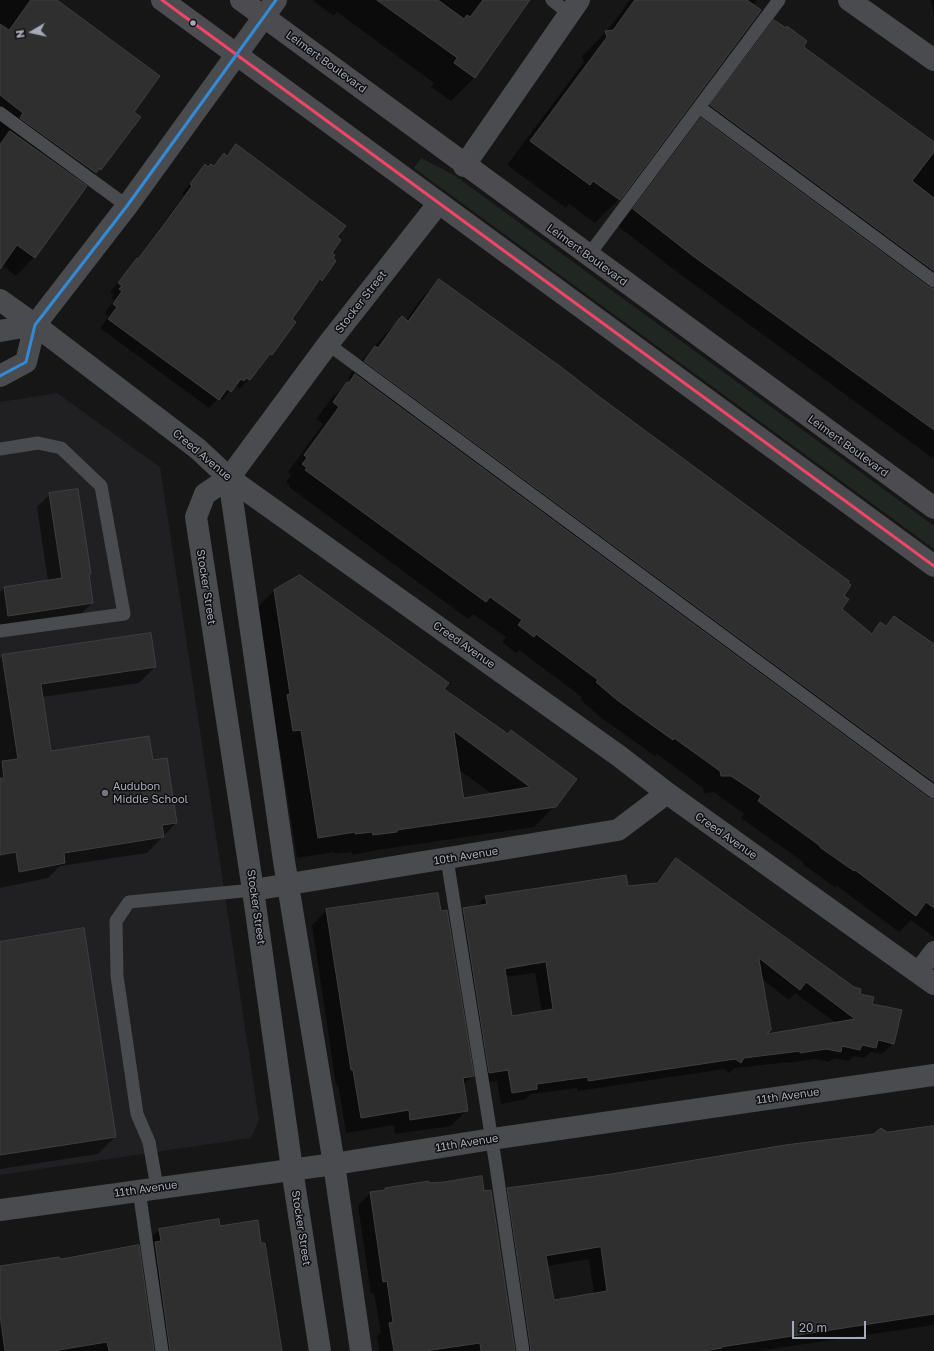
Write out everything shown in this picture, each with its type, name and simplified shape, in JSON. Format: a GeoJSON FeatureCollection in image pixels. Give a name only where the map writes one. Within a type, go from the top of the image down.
{"type":"FeatureCollection","features":[{"type":"Feature","properties":{"kind":"main road"},"geometry":{"type":"LineString","coordinates":[[162,0],[438,204],[934,566]]}},
{"type":"Feature","properties":{"kind":"main road","name":"Leimert Boulevard"},"geometry":{"type":"LineString","coordinates":[[241,0],[270,8],[464,166],[934,508]]}},
{"type":"Feature","properties":{"kind":"street"},"geometry":{"type":"LineString","coordinates":[[848,0],[934,60]]}},
{"type":"Feature","properties":{"kind":"street"},"geometry":{"type":"LineString","coordinates":[[464,166],[575,7]]}},
{"type":"Feature","properties":{"kind":"street"},"geometry":{"type":"LineString","coordinates":[[0,376],[26,362],[35,325],[127,206],[270,8]]}},
{"type":"Feature","properties":{"kind":"street","name":"Stocker Street"},"geometry":{"type":"LineString","coordinates":[[320,1351],[292,1169],[253,890],[196,517],[205,494],[229,478],[328,344],[438,204]]}},
{"type":"Feature","properties":{"kind":"street","name":"Creed Avenue"},"geometry":{"type":"LineString","coordinates":[[0,300],[198,449],[229,478],[613,751],[666,793],[926,978]]}},
{"type":"Feature","properties":{"kind":"street"},"geometry":{"type":"LineString","coordinates":[[0,331],[35,325]]}},
{"type":"Feature","properties":{"kind":"street"},"geometry":{"type":"LineString","coordinates":[[229,478],[287,884],[334,1164],[360,1351]]}},
{"type":"Feature","properties":{"kind":"street","name":"10th Avenue"},"geometry":{"type":"LineString","coordinates":[[253,890],[618,830],[666,793]]}},
{"type":"Feature","properties":{"kind":"street"},"geometry":{"type":"LineString","coordinates":[[926,978],[934,951]]}},
{"type":"Feature","properties":{"kind":"street","name":"11th Avenue"},"geometry":{"type":"LineString","coordinates":[[0,1210],[148,1188],[334,1164],[492,1139],[934,1075]]}},
{"type":"Feature","properties":{"kind":"lane"},"geometry":{"type":"LineString","coordinates":[[552,0],[575,7]]}},
{"type":"Feature","properties":{"kind":"lane"},"geometry":{"type":"LineString","coordinates":[[588,256],[779,0]]}},
{"type":"Feature","properties":{"kind":"lane"},"geometry":{"type":"LineString","coordinates":[[698,107],[934,281]]}},
{"type":"Feature","properties":{"kind":"lane"},"geometry":{"type":"LineString","coordinates":[[0,112],[127,206]]}},
{"type":"Feature","properties":{"kind":"lane"},"geometry":{"type":"LineString","coordinates":[[328,344],[934,792]]}},
{"type":"Feature","properties":{"kind":"lane"},"geometry":{"type":"LineString","coordinates":[[0,449],[38,443],[61,448],[101,486],[124,614],[0,631]]}},
{"type":"Feature","properties":{"kind":"lane"},"geometry":{"type":"LineString","coordinates":[[447,859],[492,1139],[523,1351]]}},
{"type":"Feature","properties":{"kind":"lane"},"geometry":{"type":"LineString","coordinates":[[162,1351],[148,1188],[149,1142],[137,1114],[117,976],[116,921],[129,902],[253,890]]}},
{"type":"Feature","properties":{"kind":"shaded area"},"geometry":{"type":"Polygon","coordinates":[[[421,158],[454,175],[934,526],[934,549],[414,168],[421,158]]]}},
{"type":"Feature","properties":{"kind":"shaded area","name":"Audubon Middle School"},"geometry":{"type":"Polygon","coordinates":[[[57,393],[160,467],[259,1120],[251,1138],[0,1175],[0,402],[57,393]]]}},
{"type":"Feature","properties":{"kind":"building"},"geometry":{"type":"Polygon","coordinates":[[[31,0],[57,0],[160,76],[134,112],[141,117],[101,170],[100,168],[96,173],[20,118],[23,113],[0,95],[0,24],[9,30],[31,0]]]}},
{"type":"Feature","properties":{"kind":"building"},"geometry":{"type":"Polygon","coordinates":[[[377,0],[438,0],[464,19],[467,15],[470,17],[483,0],[530,0],[475,78],[454,63],[457,58],[377,0]]]}},
{"type":"Feature","properties":{"kind":"building"},"geometry":{"type":"Polygon","coordinates":[[[635,0],[747,0],[761,10],[620,200],[593,181],[590,185],[530,141],[607,37],[605,31],[613,30],[635,0]]]}},
{"type":"Feature","properties":{"kind":"building"},"geometry":{"type":"Polygon","coordinates":[[[774,20],[786,28],[787,26],[807,41],[804,46],[805,48],[934,142],[934,152],[912,181],[934,198],[934,271],[710,105],[774,20]]]}},
{"type":"Feature","properties":{"kind":"building"},"geometry":{"type":"Polygon","coordinates":[[[701,118],[929,287],[934,289],[934,430],[693,256],[633,209],[701,118]]]}},
{"type":"Feature","properties":{"kind":"building"},"geometry":{"type":"Polygon","coordinates":[[[10,131],[87,186],[35,258],[17,245],[0,269],[0,145],[10,131]]]}},
{"type":"Feature","properties":{"kind":"building"},"geometry":{"type":"Polygon","coordinates":[[[236,144],[346,226],[337,237],[341,240],[332,253],[335,255],[333,258],[336,261],[322,281],[320,279],[292,319],[296,322],[272,355],[270,354],[250,380],[246,378],[244,381],[241,379],[231,392],[227,389],[219,400],[108,319],[117,307],[113,304],[122,291],[119,289],[122,286],[118,283],[137,258],[138,259],[192,186],[190,184],[205,164],[208,167],[211,164],[214,166],[224,153],[227,156],[236,144]]]}},
{"type":"Feature","properties":{"kind":"building"},"geometry":{"type":"Polygon","coordinates":[[[439,279],[561,367],[849,581],[848,583],[851,585],[844,596],[849,599],[842,609],[872,634],[880,622],[886,626],[894,616],[934,644],[934,782],[364,361],[375,346],[378,348],[402,316],[408,321],[439,279]]]}},
{"type":"Feature","properties":{"kind":"building"},"geometry":{"type":"Polygon","coordinates":[[[355,374],[929,798],[934,800],[934,908],[926,902],[916,916],[855,870],[854,871],[821,848],[819,845],[758,801],[761,796],[731,776],[721,776],[720,771],[617,700],[596,682],[598,680],[536,634],[534,637],[518,625],[522,620],[490,597],[486,602],[305,470],[307,468],[302,464],[307,458],[304,455],[339,407],[333,402],[347,382],[349,383],[355,374]]]}},
{"type":"Feature","properties":{"kind":"building"},"geometry":{"type":"Polygon","coordinates":[[[78,489],[91,574],[89,574],[93,603],[8,616],[4,587],[62,578],[49,493],[78,489]]]}},
{"type":"Feature","properties":{"kind":"building"},"geometry":{"type":"Polygon","coordinates":[[[300,575],[449,683],[444,689],[508,734],[511,730],[577,779],[556,807],[397,830],[397,832],[373,835],[372,832],[355,834],[355,832],[318,838],[301,730],[293,731],[287,695],[290,694],[274,590],[300,575]],[[454,731],[464,798],[530,787],[454,731]]]}},
{"type":"Feature","properties":{"kind":"building"},"geometry":{"type":"Polygon","coordinates":[[[151,633],[156,667],[41,684],[51,751],[149,736],[153,760],[167,758],[177,823],[162,825],[164,837],[64,853],[65,863],[19,872],[16,852],[0,855],[0,778],[4,778],[2,761],[18,759],[2,655],[151,633]]]}},
{"type":"Feature","properties":{"kind":"building"},"geometry":{"type":"Polygon","coordinates":[[[676,858],[854,987],[861,989],[860,994],[874,997],[872,1004],[902,1010],[894,1044],[878,1040],[876,1048],[862,1045],[860,1050],[842,1046],[841,1052],[826,1049],[800,1053],[800,1051],[744,1058],[741,1063],[735,1059],[588,1081],[588,1077],[537,1084],[537,1089],[512,1093],[508,1070],[489,1073],[463,908],[487,904],[485,896],[626,875],[628,886],[657,883],[676,858]],[[759,958],[771,1030],[767,1034],[855,1019],[806,982],[800,990],[759,958]],[[546,962],[505,969],[512,1016],[553,1009],[546,962]]]}},
{"type":"Feature","properties":{"kind":"building"},"geometry":{"type":"Polygon","coordinates":[[[438,893],[441,911],[447,910],[474,1076],[463,1078],[468,1111],[410,1120],[409,1110],[361,1118],[353,1070],[351,1070],[326,909],[438,893]]]}},
{"type":"Feature","properties":{"kind":"building"},"geometry":{"type":"Polygon","coordinates":[[[84,928],[116,1137],[0,1155],[0,942],[84,928]]]}},
{"type":"Feature","properties":{"kind":"building"},"geometry":{"type":"Polygon","coordinates":[[[934,1126],[934,1314],[721,1347],[722,1348],[704,1351],[531,1351],[507,1188],[611,1174],[785,1145],[874,1134],[881,1128],[887,1132],[934,1126]],[[601,1247],[546,1256],[554,1300],[607,1291],[601,1247]]]}},
{"type":"Feature","properties":{"kind":"building"},"geometry":{"type":"Polygon","coordinates":[[[482,1176],[484,1191],[491,1190],[515,1351],[481,1351],[480,1343],[425,1351],[394,1351],[389,1323],[393,1322],[387,1281],[383,1282],[370,1192],[429,1181],[429,1183],[444,1182],[482,1176]]]}},
{"type":"Feature","properties":{"kind":"building"},"geometry":{"type":"Polygon","coordinates":[[[219,1219],[220,1226],[258,1220],[261,1243],[265,1243],[282,1351],[170,1351],[155,1242],[161,1241],[159,1229],[219,1219]]]}},
{"type":"Feature","properties":{"kind":"building"},"geometry":{"type":"Polygon","coordinates":[[[139,1245],[154,1351],[109,1351],[107,1342],[53,1351],[5,1351],[0,1315],[0,1266],[59,1257],[60,1259],[139,1245]]]}},
{"type":"Feature","properties":{"kind":"transit line"},"geometry":{"type":"LineString","coordinates":[[162,0],[934,566]]}},
{"type":"Feature","properties":{"kind":"transit line"},"geometry":{"type":"LineString","coordinates":[[0,376],[26,362],[35,325],[127,206],[276,0]]}},
{"type":"Feature","properties":{"kind":"place","name":"Audubon Middle School"},"geometry":{"type":"Point","coordinates":[105,793]}}]}
